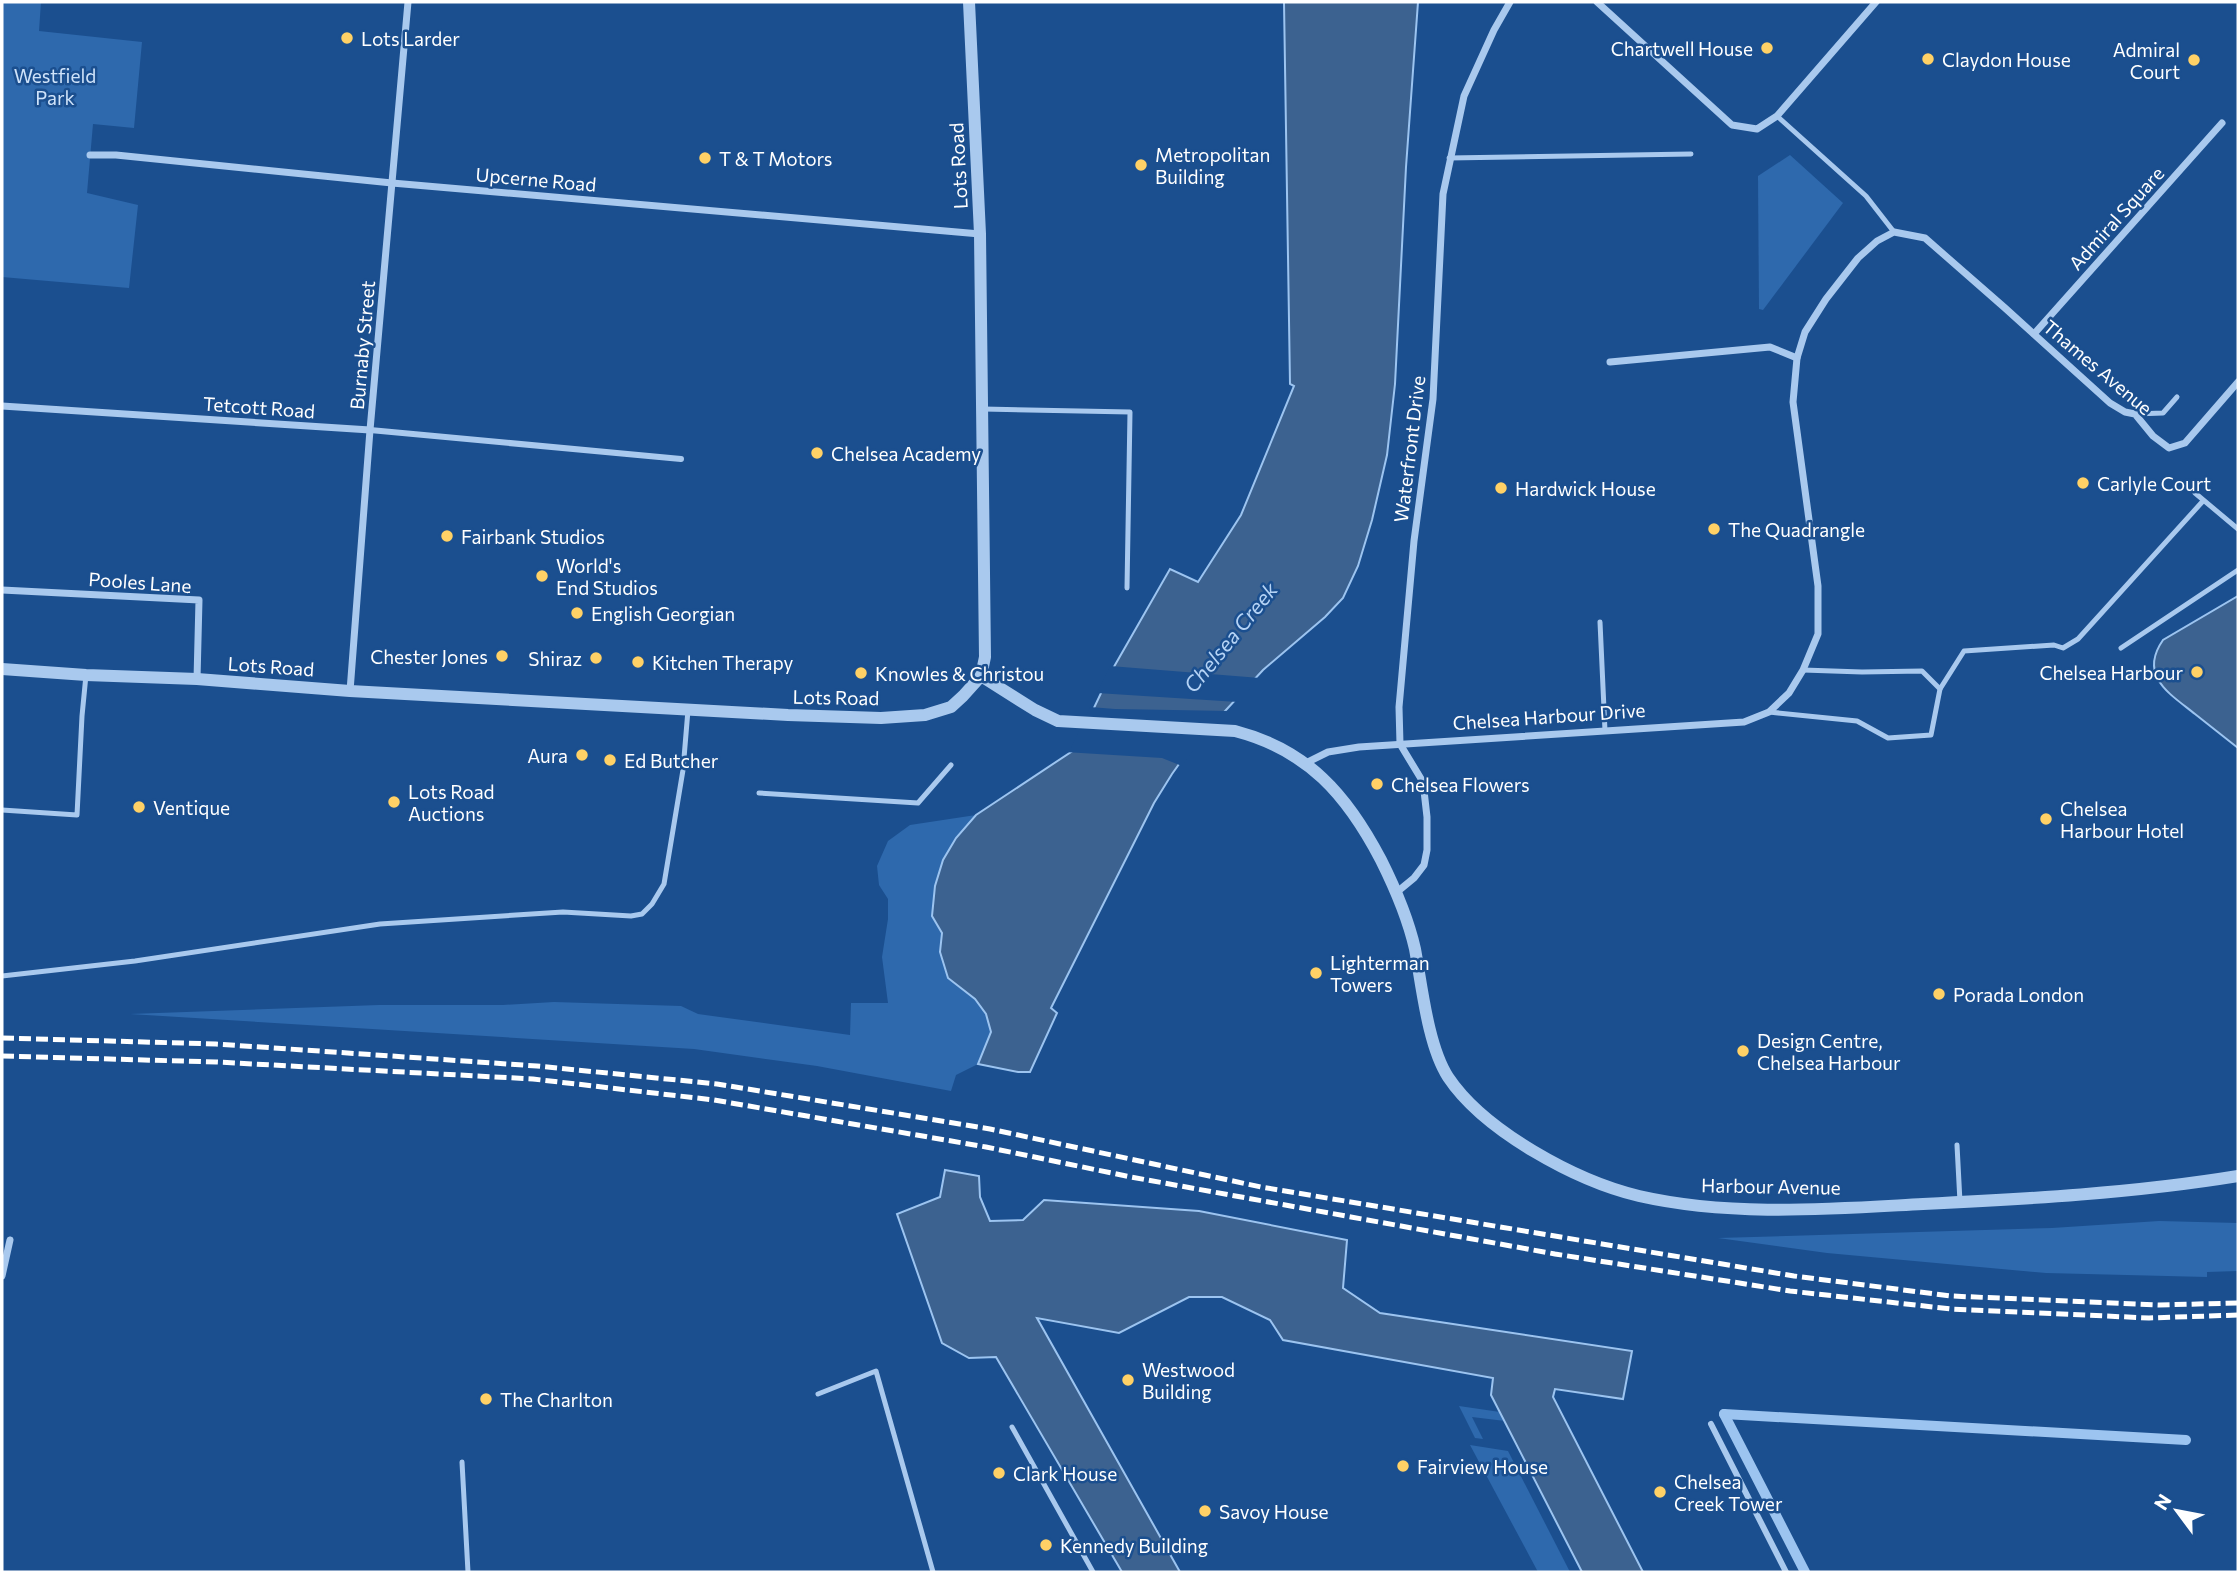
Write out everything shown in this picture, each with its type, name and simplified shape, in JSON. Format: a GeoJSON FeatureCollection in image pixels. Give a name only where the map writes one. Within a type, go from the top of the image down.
{"type":"FeatureCollection","features":[{"type":"Feature","properties":{"kind":"street","name":"Burnaby Street"},"geometry":{"type":"LineString","coordinates":[[351,691],[370,430],[408,2]]}},
{"type":"Feature","properties":{"kind":"street","name":"Lots Road"},"geometry":{"type":"LineString","coordinates":[[2,669],[688,710],[881,718],[925,715],[951,707],[981,676],[985,657],[981,234],[969,2]]}},
{"type":"Feature","properties":{"kind":"street","name":"Waterfront Drive"},"geometry":{"type":"LineString","coordinates":[[1400,744],[1399,707],[1403,650],[1433,399],[1443,194],[1464,96],[1510,2]]}},
{"type":"Feature","properties":{"kind":"street"},"geometry":{"type":"LineString","coordinates":[[1597,2],[1732,125],[1757,129],[1777,116],[1875,2]]}},
{"type":"Feature","properties":{"kind":"street","name":"Admiral Square"},"geometry":{"type":"LineString","coordinates":[[2034,334],[2222,123]]}},
{"type":"Feature","properties":{"kind":"street","name":"Upcerne Road"},"geometry":{"type":"LineString","coordinates":[[90,155],[116,155],[392,183],[981,234]]}},
{"type":"Feature","properties":{"kind":"street","name":"Thames Avenue"},"geometry":{"type":"LineString","coordinates":[[1894,232],[1925,239],[2110,403],[2125,412],[2135,414],[2153,436],[2169,448],[2185,443],[2238,382]]}},
{"type":"Feature","properties":{"kind":"street","name":"Chelsea Harbour Drive"},"geometry":{"type":"LineString","coordinates":[[1306,763],[1328,751],[1359,747],[1744,722],[1769,712],[1789,692],[1803,670],[1818,634],[1818,586],[1793,402],[1797,358],[1805,332],[1826,299],[1858,258],[1877,241],[1894,232]]}},
{"type":"Feature","properties":{"kind":"street"},"geometry":{"type":"LineString","coordinates":[[1610,362],[1770,347],[1797,358]]}},
{"type":"Feature","properties":{"kind":"street","name":"Tetcott Road"},"geometry":{"type":"LineString","coordinates":[[2,406],[370,430],[681,459]]}},
{"type":"Feature","properties":{"kind":"street","name":"Pooles Lane"},"geometry":{"type":"LineString","coordinates":[[2,590],[199,600],[197,680]]}},
{"type":"Feature","properties":{"kind":"street"},"geometry":{"type":"LineString","coordinates":[[981,676],[1035,710],[1058,720],[1225,731],[1257,737],[1306,763]]}},
{"type":"Feature","properties":{"kind":"street"},"geometry":{"type":"LineString","coordinates":[[1397,892],[1415,878],[1424,865],[1427,850],[1423,782],[1400,744]]}},
{"type":"Feature","properties":{"kind":"street","name":"Harbour Avenue"},"geometry":{"type":"LineString","coordinates":[[1306,763],[1330,784],[1352,809],[1397,892],[1413,941],[1432,1035],[1447,1075],[1464,1097],[1489,1121],[1547,1159],[1598,1183],[1638,1195],[1733,1208],[1802,1208],[2083,1195],[2238,1177]]}},
{"type":"Feature","properties":{"kind":"street"},"geometry":{"type":"LineString","coordinates":[[2,1276],[10,1240]]}},
{"type":"Feature","properties":{"kind":"street"},"geometry":{"type":"LineString","coordinates":[[1711,1424],[1786,1572]]}},
{"type":"Feature","properties":{"kind":"lane"},"geometry":{"type":"LineString","coordinates":[[1777,116],[1866,197],[1894,232]]}},
{"type":"Feature","properties":{"kind":"lane"},"geometry":{"type":"LineString","coordinates":[[1449,158],[1690,154]]}},
{"type":"Feature","properties":{"kind":"lane"},"geometry":{"type":"LineString","coordinates":[[2135,414],[2163,413],[2177,397]]}},
{"type":"Feature","properties":{"kind":"lane"},"geometry":{"type":"LineString","coordinates":[[981,409],[1130,412],[1127,588]]}},
{"type":"Feature","properties":{"kind":"lane"},"geometry":{"type":"LineString","coordinates":[[2195,493],[2238,529]]}},
{"type":"Feature","properties":{"kind":"lane"},"geometry":{"type":"LineString","coordinates":[[1769,712],[1857,721],[1888,738],[1931,736],[1940,689],[1964,651],[2054,646],[2063,648],[2078,639],[2203,500]]}},
{"type":"Feature","properties":{"kind":"lane"},"geometry":{"type":"LineString","coordinates":[[2120,648],[2238,570]]}},
{"type":"Feature","properties":{"kind":"lane"},"geometry":{"type":"LineString","coordinates":[[1600,622],[1605,731]]}},
{"type":"Feature","properties":{"kind":"lane"},"geometry":{"type":"LineString","coordinates":[[1803,670],[1922,671],[1940,689]]}},
{"type":"Feature","properties":{"kind":"lane"},"geometry":{"type":"LineString","coordinates":[[2,810],[77,815],[86,675]]}},
{"type":"Feature","properties":{"kind":"lane"},"geometry":{"type":"LineString","coordinates":[[2,976],[135,961],[380,924],[562,912],[631,916],[642,914],[652,904],[664,884],[683,770],[688,710]]}},
{"type":"Feature","properties":{"kind":"lane"},"geometry":{"type":"LineString","coordinates":[[759,793],[918,803],[951,765]]}},
{"type":"Feature","properties":{"kind":"lane"},"geometry":{"type":"LineString","coordinates":[[1957,1146],[1960,1202]]}},
{"type":"Feature","properties":{"kind":"lane"},"geometry":{"type":"LineString","coordinates":[[818,1394],[876,1371],[933,1572]]}},
{"type":"Feature","properties":{"kind":"lane"},"geometry":{"type":"LineString","coordinates":[[1012,1427],[1093,1572]]}},
{"type":"Feature","properties":{"kind":"lane"},"geometry":{"type":"LineString","coordinates":[[462,1462],[468,1572]]}},
{"type":"Feature","properties":{"kind":"green space","name":"Westfield Park"},"geometry":{"type":"Polygon","coordinates":[[[2,2],[41,2],[39,31],[142,42],[134,128],[93,124],[87,193],[138,205],[129,288],[2,277],[2,2]]]}},
{"type":"Feature","properties":{"kind":"green space"},"geometry":{"type":"Polygon","coordinates":[[[1790,155],[1843,203],[1763,310],[1759,309],[1758,176],[1790,155]]]}},
{"type":"Feature","properties":{"kind":"green space"},"geometry":{"type":"Polygon","coordinates":[[[976,815],[956,838],[932,916],[942,933],[940,952],[948,978],[975,999],[986,1014],[991,1032],[978,1064],[956,1075],[951,1091],[817,1066],[694,1049],[130,1014],[554,1002],[681,1006],[698,1014],[850,1035],[851,1003],[888,1003],[882,957],[888,899],[879,885],[877,866],[888,841],[910,825],[976,815]]]}},
{"type":"Feature","properties":{"kind":"green space"},"geometry":{"type":"Polygon","coordinates":[[[2159,1221],[2238,1223],[2238,1271],[2207,1272],[2207,1277],[2046,1273],[1827,1253],[1718,1238],[2052,1228],[2159,1221]]]}},
{"type":"Feature","properties":{"kind":"green space"},"geometry":{"type":"Polygon","coordinates":[[[1459,1406],[1500,1412],[1505,1421],[1472,1417],[1483,1439],[1475,1438],[1459,1406]]]}},
{"type":"Feature","properties":{"kind":"green space"},"geometry":{"type":"Polygon","coordinates":[[[1470,1445],[1508,1451],[1570,1572],[1538,1572],[1470,1445]]]}},
{"type":"Feature","properties":{"kind":"water","name":"Chelsea Creek"},"geometry":{"type":"Polygon","coordinates":[[[1284,2],[1418,2],[1395,384],[1387,455],[1372,520],[1358,566],[1343,598],[1263,670],[1189,750],[1154,803],[1051,1008],[1057,1013],[1030,1072],[978,1064],[991,1032],[986,1014],[975,999],[948,978],[940,952],[942,933],[932,916],[935,886],[943,860],[956,838],[976,815],[1074,750],[1111,672],[1170,569],[1198,582],[1241,515],[1294,386],[1290,384],[1284,2]]]}},
{"type":"Feature","properties":{"kind":"water","name":"Chelsea Harbour"},"geometry":{"type":"Polygon","coordinates":[[[2238,596],[2238,748],[2167,691],[2160,683],[2154,664],[2163,640],[2238,596]]]}},
{"type":"Feature","properties":{"kind":"water"},"geometry":{"type":"Polygon","coordinates":[[[945,1170],[979,1176],[980,1197],[990,1221],[1023,1220],[1044,1200],[1199,1211],[1347,1240],[1343,1288],[1380,1313],[1632,1351],[1623,1399],[1555,1389],[1553,1397],[1643,1572],[1582,1572],[1491,1395],[1493,1378],[1283,1340],[1270,1320],[1222,1297],[1189,1297],[1119,1333],[1037,1318],[1180,1572],[1122,1572],[996,1357],[969,1358],[942,1343],[897,1214],[940,1197],[945,1170]]]}},
{"type":"Feature","properties":{"kind":"pier"},"geometry":{"type":"Polygon","coordinates":[[[1110,666],[1260,678],[1238,702],[1097,693],[1110,666]]]}},
{"type":"Feature","properties":{"kind":"pier"},"geometry":{"type":"Polygon","coordinates":[[[1090,707],[1230,711],[1182,766],[1162,758],[1065,752],[1071,748],[1090,707]]]}},
{"type":"Feature","properties":{"kind":"waterway"},"geometry":{"type":"LineString","coordinates":[[1724,1414],[2186,1440]]}},
{"type":"Feature","properties":{"kind":"waterway"},"geometry":{"type":"LineString","coordinates":[[1724,1414],[1805,1572]]}},
{"type":"Feature","properties":{"kind":"railway"},"geometry":{"type":"LineString","coordinates":[[2,1038],[216,1044],[537,1066],[717,1084],[990,1129],[1261,1187],[1794,1276],[1951,1296],[2159,1305],[2238,1303]]}},
{"type":"Feature","properties":{"kind":"railway"},"geometry":{"type":"LineString","coordinates":[[2,1056],[216,1062],[533,1079],[714,1100],[986,1147],[1131,1177],[1555,1254],[1790,1291],[1951,1309],[2149,1318],[2238,1315]]}},
{"type":"Feature","properties":{"kind":"place","name":"Lots Larder"},"geometry":{"type":"Point","coordinates":[347,38]}},
{"type":"Feature","properties":{"kind":"place","name":"Chartwell House"},"geometry":{"type":"Point","coordinates":[1767,48]}},
{"type":"Feature","properties":{"kind":"place","name":"Claydon House"},"geometry":{"type":"Point","coordinates":[1928,59]}},
{"type":"Feature","properties":{"kind":"place","name":"Admiral Court"},"geometry":{"type":"Point","coordinates":[2194,60]}},
{"type":"Feature","properties":{"kind":"place","name":"T & T Motors"},"geometry":{"type":"Point","coordinates":[705,158]}},
{"type":"Feature","properties":{"kind":"place","name":"Metropolitan Building"},"geometry":{"type":"Point","coordinates":[1141,165]}},
{"type":"Feature","properties":{"kind":"place","name":"Chelsea Academy"},"geometry":{"type":"Point","coordinates":[817,453]}},
{"type":"Feature","properties":{"kind":"place","name":"Carlyle Court"},"geometry":{"type":"Point","coordinates":[2083,483]}},
{"type":"Feature","properties":{"kind":"place","name":"Hardwick House"},"geometry":{"type":"Point","coordinates":[1501,488]}},
{"type":"Feature","properties":{"kind":"place","name":"The Quadrangle"},"geometry":{"type":"Point","coordinates":[1714,529]}},
{"type":"Feature","properties":{"kind":"place","name":"Fairbank Studios"},"geometry":{"type":"Point","coordinates":[447,536]}},
{"type":"Feature","properties":{"kind":"place","name":"World's End Studios"},"geometry":{"type":"Point","coordinates":[542,576]}},
{"type":"Feature","properties":{"kind":"place","name":"English Georgian"},"geometry":{"type":"Point","coordinates":[577,613]}},
{"type":"Feature","properties":{"kind":"place","name":"Chester Jones"},"geometry":{"type":"Point","coordinates":[502,656]}},
{"type":"Feature","properties":{"kind":"place","name":"Shiraz"},"geometry":{"type":"Point","coordinates":[596,658]}},
{"type":"Feature","properties":{"kind":"place","name":"Kitchen Therapy"},"geometry":{"type":"Point","coordinates":[638,662]}},
{"type":"Feature","properties":{"kind":"place","name":"Chelsea Harbour"},"geometry":{"type":"Point","coordinates":[2197,672]}},
{"type":"Feature","properties":{"kind":"place","name":"Knowles & Christou"},"geometry":{"type":"Point","coordinates":[861,673]}},
{"type":"Feature","properties":{"kind":"place","name":"Aura"},"geometry":{"type":"Point","coordinates":[582,755]}},
{"type":"Feature","properties":{"kind":"place","name":"Ed Butcher"},"geometry":{"type":"Point","coordinates":[610,760]}},
{"type":"Feature","properties":{"kind":"place","name":"Chelsea Flowers"},"geometry":{"type":"Point","coordinates":[1377,784]}},
{"type":"Feature","properties":{"kind":"place","name":"Lots Road Auctions"},"geometry":{"type":"Point","coordinates":[394,802]}},
{"type":"Feature","properties":{"kind":"place","name":"Ventique"},"geometry":{"type":"Point","coordinates":[139,807]}},
{"type":"Feature","properties":{"kind":"place","name":"Chelsea Harbour Hotel"},"geometry":{"type":"Point","coordinates":[2046,819]}},
{"type":"Feature","properties":{"kind":"place","name":"Lighterman Towers"},"geometry":{"type":"Point","coordinates":[1316,973]}},
{"type":"Feature","properties":{"kind":"place","name":"Porada London"},"geometry":{"type":"Point","coordinates":[1939,994]}},
{"type":"Feature","properties":{"kind":"place","name":"Design Centre, Chelsea Harbour"},"geometry":{"type":"Point","coordinates":[1743,1051]}},
{"type":"Feature","properties":{"kind":"place","name":"Westwood Building"},"geometry":{"type":"Point","coordinates":[1128,1380]}},
{"type":"Feature","properties":{"kind":"place","name":"The Charlton"},"geometry":{"type":"Point","coordinates":[486,1399]}},
{"type":"Feature","properties":{"kind":"place","name":"Fairview House"},"geometry":{"type":"Point","coordinates":[1403,1466]}},
{"type":"Feature","properties":{"kind":"place","name":"Clark House"},"geometry":{"type":"Point","coordinates":[999,1473]}},
{"type":"Feature","properties":{"kind":"place","name":"Chelsea Creek Tower"},"geometry":{"type":"Point","coordinates":[1660,1492]}},
{"type":"Feature","properties":{"kind":"place","name":"Savoy House"},"geometry":{"type":"Point","coordinates":[1205,1511]}},
{"type":"Feature","properties":{"kind":"place","name":"Kennedy Building"},"geometry":{"type":"Point","coordinates":[1046,1545]}}]}
